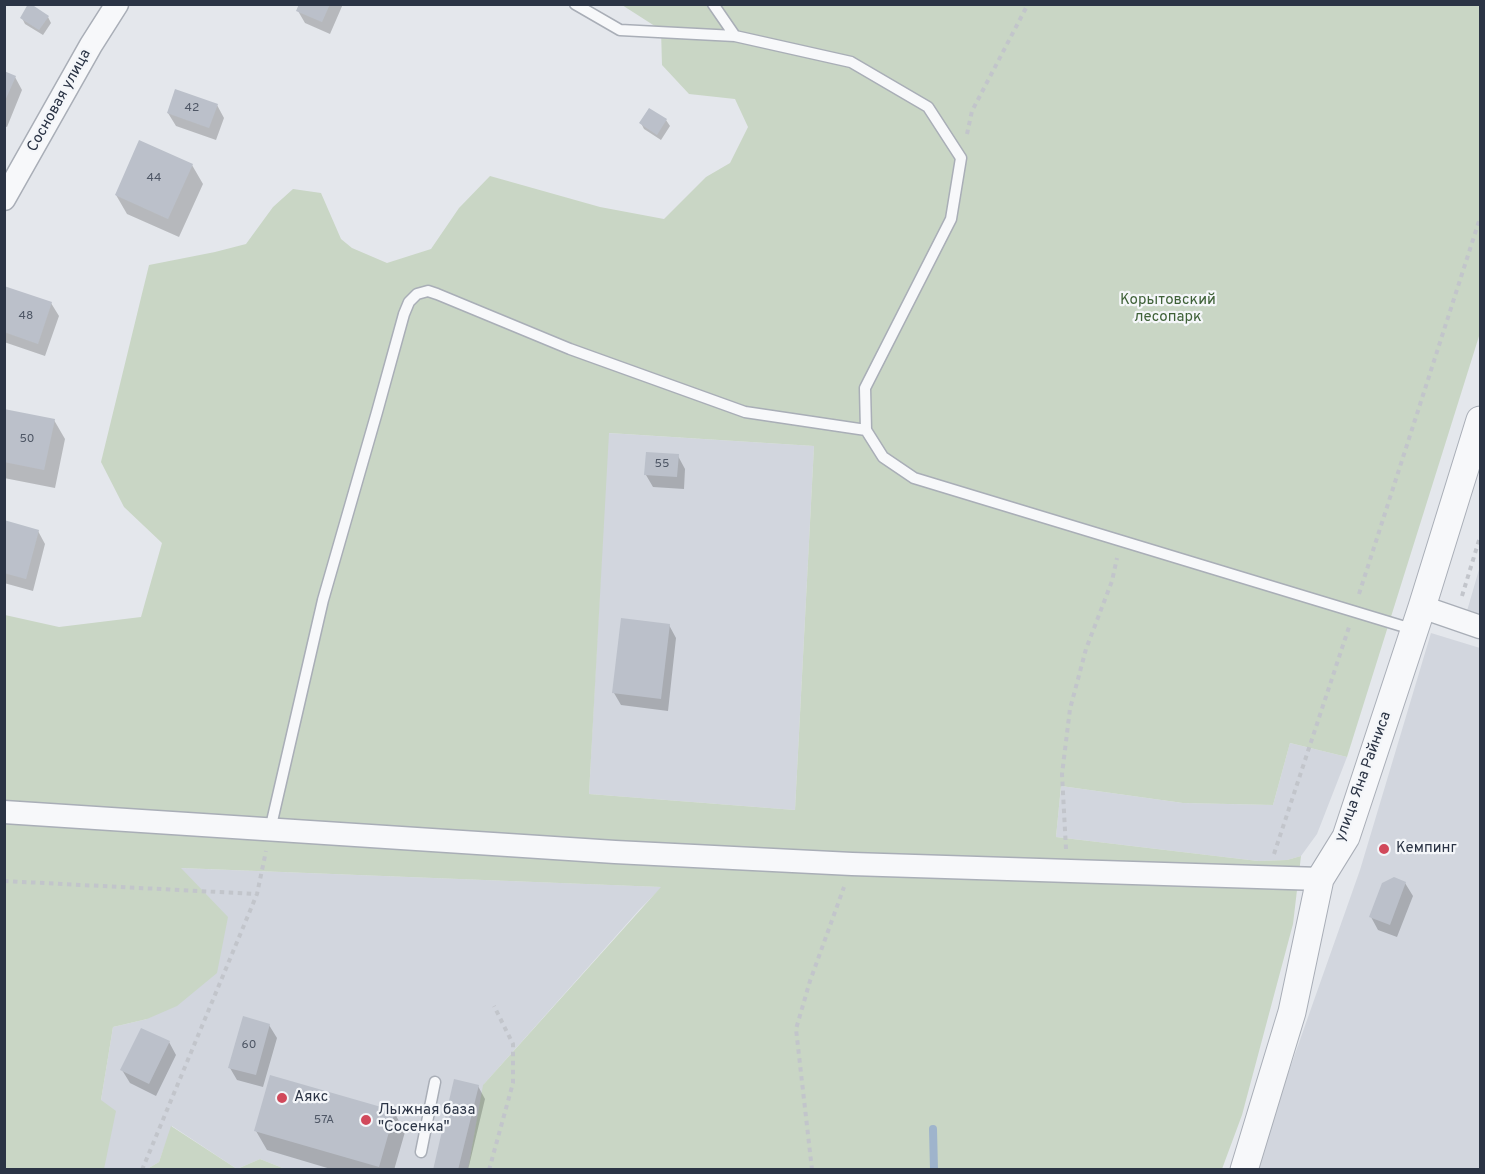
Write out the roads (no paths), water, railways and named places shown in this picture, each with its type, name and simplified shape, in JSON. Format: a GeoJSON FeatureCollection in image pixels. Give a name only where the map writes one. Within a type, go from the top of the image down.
{"type":"FeatureCollection","features":[{"type":"Feature","properties":{"kind":"street","name":"Сосновая улица"},"geometry":{"type":"LineString","coordinates":[[4,199],[91,45],[117,4]]}},
{"type":"Feature","properties":{"kind":"street","name":"улица Яна Райниса"},"geometry":{"type":"LineString","coordinates":[[1244,1170],[1292,1012],[1320,879],[1346,837],[1419,619],[1480,420]]}},
{"type":"Feature","properties":{"kind":"street"},"geometry":{"type":"LineString","coordinates":[[1419,619],[1455,618],[1480,627]]}},
{"type":"Feature","properties":{"kind":"street"},"geometry":{"type":"LineString","coordinates":[[4,812],[615,852],[852,864],[1320,879]]}},
{"type":"Feature","properties":{"kind":"lane"},"geometry":{"type":"LineString","coordinates":[[575,4],[620,30],[735,36],[851,62],[928,107],[961,158],[951,219],[865,387],[866,430],[883,457],[914,478],[1354,611],[1419,619]]}},
{"type":"Feature","properties":{"kind":"lane"},"geometry":{"type":"LineString","coordinates":[[713,4],[735,36]]}},
{"type":"Feature","properties":{"kind":"lane"},"geometry":{"type":"LineString","coordinates":[[270,830],[323,600],[404,314],[409,302],[417,294],[428,291],[437,294],[570,349],[746,412],[866,430]]}},
{"type":"Feature","properties":{"kind":"lane"},"geometry":{"type":"LineString","coordinates":[[421,1152],[435,1082]]}},
{"type":"Feature","properties":{"kind":"waterway"},"geometry":{"type":"LineString","coordinates":[[933,1129],[934,1170]]}},
{"type":"Feature","properties":{"kind":"place","name":"Кемпинг"},"geometry":{"type":"Point","coordinates":[1384,849]}},
{"type":"Feature","properties":{"kind":"place","name":"Аякс"},"geometry":{"type":"Point","coordinates":[282,1098]}},
{"type":"Feature","properties":{"kind":"place","name":"Лыжная база \"Сосенка\""},"geometry":{"type":"Point","coordinates":[366,1120]}},
{"type":"Feature","properties":{"kind":"park label","name":"Корытовский лесопарк"},"geometry":{"type":"Point","coordinates":[1168,310]}}]}
